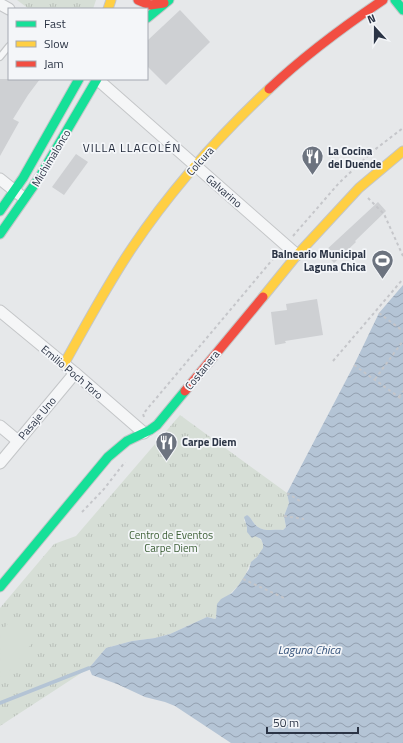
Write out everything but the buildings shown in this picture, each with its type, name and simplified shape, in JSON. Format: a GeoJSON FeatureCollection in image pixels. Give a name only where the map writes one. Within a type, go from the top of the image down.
{"type":"FeatureCollection","features":[{"type":"Feature","properties":{"kind":"street"},"geometry":{"type":"LineString","coordinates":[[138,0],[150,4],[167,2]]}},
{"type":"Feature","properties":{"kind":"street","name":"Colcura"},"geometry":{"type":"LineString","coordinates":[[64,364],[122,263],[159,209],[196,166],[247,111],[274,85],[326,40],[383,0]]}},
{"type":"Feature","properties":{"kind":"street"},"geometry":{"type":"LineString","coordinates":[[395,0],[403,10]]}},
{"type":"Feature","properties":{"kind":"street"},"geometry":{"type":"LineString","coordinates":[[148,17],[167,2]]}},
{"type":"Feature","properties":{"kind":"street","name":"Michimalonco"},"geometry":{"type":"LineString","coordinates":[[0,211],[14,191],[79,80]]}},
{"type":"Feature","properties":{"kind":"street","name":"Michimalonco"},"geometry":{"type":"LineString","coordinates":[[0,234],[26,200],[47,167],[96,80]]}},
{"type":"Feature","properties":{"kind":"street","name":"Galvarino"},"geometry":{"type":"LineString","coordinates":[[98,80],[297,254]]}},
{"type":"Feature","properties":{"kind":"street","name":"Costanera"},"geometry":{"type":"LineString","coordinates":[[0,586],[108,457],[126,440],[144,433],[157,425],[297,254],[359,188],[403,151]]}},
{"type":"Feature","properties":{"kind":"street"},"geometry":{"type":"LineString","coordinates":[[0,179],[26,200]]}},
{"type":"Feature","properties":{"kind":"street","name":"Emilio Poch Toro"},"geometry":{"type":"LineString","coordinates":[[0,311],[144,433]]}},
{"type":"Feature","properties":{"kind":"street","name":"Pasaje Uno"},"geometry":{"type":"LineString","coordinates":[[0,463],[75,373]]}},
{"type":"Feature","properties":{"kind":"street"},"geometry":{"type":"LineString","coordinates":[[0,426],[18,441]]}},
{"type":"Feature","properties":{"kind":"lane"},"geometry":{"type":"LineString","coordinates":[[0,57],[8,47]]}},
{"type":"Feature","properties":{"kind":"path"},"geometry":{"type":"LineString","coordinates":[[359,188],[384,214],[403,256]]}},
{"type":"Feature","properties":{"kind":"path"},"geometry":{"type":"LineString","coordinates":[[333,361],[403,279]]}},
{"type":"Feature","properties":{"kind":"path"},"geometry":{"type":"LineString","coordinates":[[379,313],[403,331]]}},
{"type":"Feature","properties":{"kind":"path"},"geometry":{"type":"LineString","coordinates":[[375,380],[403,341]]}},
{"type":"Feature","properties":{"kind":"path"},"geometry":{"type":"LineString","coordinates":[[354,365],[403,400]]}},
{"type":"Feature","properties":{"kind":"path"},"geometry":{"type":"LineString","coordinates":[[399,397],[403,391]]}},
{"type":"Feature","properties":{"kind":"path"},"geometry":{"type":"LineString","coordinates":[[287,493],[300,501]]}},
{"type":"Feature","properties":{"kind":"path"},"geometry":{"type":"LineString","coordinates":[[284,516],[304,519]]}},
{"type":"Feature","properties":{"kind":"path"},"geometry":{"type":"LineString","coordinates":[[243,579],[284,598]]}},
{"type":"Feature","properties":{"kind":"green space"},"geometry":{"type":"Polygon","coordinates":[[[17,0],[96,0],[93,8],[28,8],[17,0]]]}},
{"type":"Feature","properties":{"kind":"green space","name":"Centro de Eventos Carpe Diem"},"geometry":{"type":"Polygon","coordinates":[[[180,415],[287,493],[289,503],[284,516],[286,527],[283,530],[261,529],[256,526],[247,515],[244,520],[250,530],[262,541],[263,549],[251,563],[244,578],[223,602],[215,619],[207,617],[170,634],[155,638],[132,641],[106,648],[89,668],[0,726],[0,608],[54,544],[76,536],[180,415]]]}},
{"type":"Feature","properties":{"kind":"green space"},"geometry":{"type":"Polygon","coordinates":[[[9,622],[33,642],[1,681],[0,634],[9,622]]]}},
{"type":"Feature","properties":{"kind":"water","name":"Laguna Chica"},"geometry":{"type":"Polygon","coordinates":[[[403,285],[403,743],[231,743],[175,706],[145,697],[117,684],[92,675],[89,668],[106,648],[132,641],[155,638],[170,634],[207,617],[216,618],[217,604],[221,599],[232,593],[238,586],[249,569],[251,562],[257,557],[263,548],[261,539],[255,536],[252,538],[247,532],[244,517],[247,515],[256,526],[261,529],[283,530],[286,527],[284,516],[289,503],[287,493],[354,365],[379,313],[403,285]]]}},
{"type":"Feature","properties":{"kind":"waterway"},"geometry":{"type":"LineString","coordinates":[[0,703],[89,668]]}},
{"type":"Feature","properties":{"kind":"traffic: fast"},"geometry":{"type":"LineString","coordinates":[[148,17],[169,0]]}},
{"type":"Feature","properties":{"kind":"traffic: fast"},"geometry":{"type":"LineString","coordinates":[[395,0],[403,10]]}},
{"type":"Feature","properties":{"kind":"traffic: fast"},"geometry":{"type":"LineString","coordinates":[[0,211],[23,178],[78,80]]}},
{"type":"Feature","properties":{"kind":"traffic: fast"},"geometry":{"type":"LineString","coordinates":[[0,234],[39,178],[96,80]]}},
{"type":"Feature","properties":{"kind":"traffic: fast"},"geometry":{"type":"LineString","coordinates":[[0,587],[108,457],[127,441],[157,425],[185,391]]}},
{"type":"Feature","properties":{"kind":"traffic: slow"},"geometry":{"type":"LineString","coordinates":[[108,8],[111,0]]}},
{"type":"Feature","properties":{"kind":"traffic: slow"},"geometry":{"type":"LineString","coordinates":[[64,364],[114,276],[147,226],[196,165],[250,107],[269,89]]}},
{"type":"Feature","properties":{"kind":"traffic: slow"},"geometry":{"type":"LineString","coordinates":[[263,297],[297,255],[359,188],[403,151]]}},
{"type":"Feature","properties":{"kind":"traffic: jam"},"geometry":{"type":"LineString","coordinates":[[138,0],[150,5],[164,3]]}},
{"type":"Feature","properties":{"kind":"traffic: jam"},"geometry":{"type":"LineString","coordinates":[[269,89],[324,42],[383,0]]}},
{"type":"Feature","properties":{"kind":"traffic: jam"},"geometry":{"type":"LineString","coordinates":[[185,391],[263,297]]}},
{"type":"Feature","properties":{"kind":"place","name":"La Cocina del Duende"},"geometry":{"type":"Point","coordinates":[312,176]}},
{"type":"Feature","properties":{"kind":"place","name":"Balneario Municipal Laguna Chica"},"geometry":{"type":"Point","coordinates":[382,280]}},
{"type":"Feature","properties":{"kind":"place","name":"Carpe Diem"},"geometry":{"type":"Point","coordinates":[167,462]}},
{"type":"Feature","properties":{"kind":"district","name":"VILLA LLACOLÉN"},"geometry":{"type":"Point","coordinates":[132,147]}}]}
